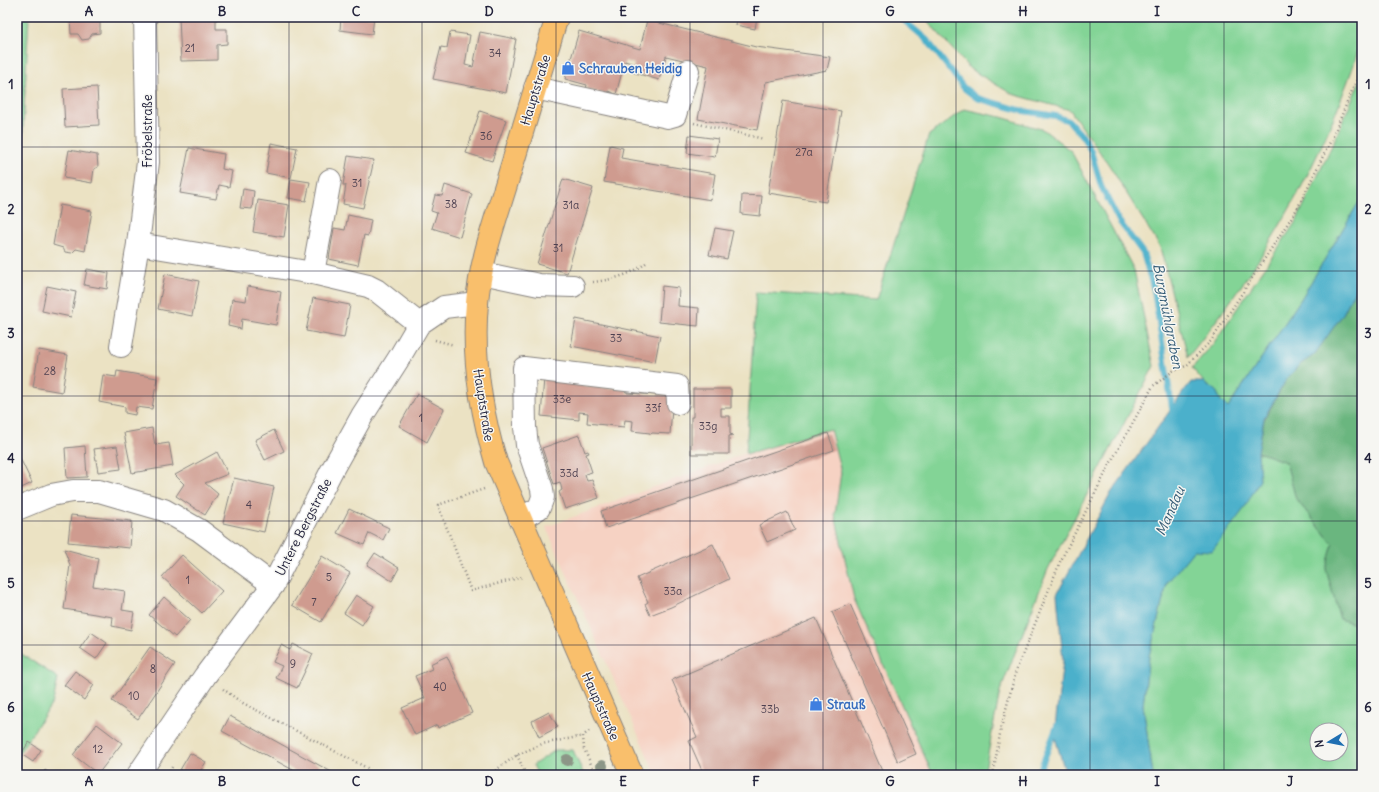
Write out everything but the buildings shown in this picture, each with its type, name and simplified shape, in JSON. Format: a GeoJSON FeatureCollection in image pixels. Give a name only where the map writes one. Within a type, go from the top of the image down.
{"type":"FeatureCollection","features":[{"type":"Feature","properties":{"kind":"main road","name":"Hauptstraße"},"geometry":{"type":"LineString","coordinates":[[557,17],[492,230],[482,273],[477,303],[476,347],[481,398],[488,434],[496,462],[632,775]]}},
{"type":"Feature","properties":{"kind":"street","name":"Fröbelstraße"},"geometry":{"type":"LineString","coordinates":[[121,346],[138,244],[148,162],[145,17]]}},
{"type":"Feature","properties":{"kind":"street"},"geometry":{"type":"LineString","coordinates":[[535,88],[668,117],[675,115],[688,71]]}},
{"type":"Feature","properties":{"kind":"street"},"geometry":{"type":"LineString","coordinates":[[313,273],[330,180]]}},
{"type":"Feature","properties":{"kind":"street"},"geometry":{"type":"LineString","coordinates":[[138,244],[313,273],[368,286],[376,290],[425,331]]}},
{"type":"Feature","properties":{"kind":"street"},"geometry":{"type":"LineString","coordinates":[[482,273],[539,285],[573,286]]}},
{"type":"Feature","properties":{"kind":"street","name":"Untere Bergstraße"},"geometry":{"type":"LineString","coordinates":[[138,775],[205,676],[273,585],[358,422],[444,307],[477,303]]}},
{"type":"Feature","properties":{"kind":"street"},"geometry":{"type":"LineString","coordinates":[[520,519],[539,508],[543,497],[527,445],[524,368],[677,386],[678,403]]}},
{"type":"Feature","properties":{"kind":"street"},"geometry":{"type":"LineString","coordinates":[[17,509],[51,495],[73,490],[99,491],[164,510],[199,530],[273,585]]}},
{"type":"Feature","properties":{"kind":"path"},"geometry":{"type":"LineString","coordinates":[[993,775],[1001,728],[1016,671],[1060,562],[1134,418],[1153,386],[1173,371],[1186,366],[1211,341],[1297,209],[1333,136],[1362,67]]}},
{"type":"Feature","properties":{"kind":"path"},"geometry":{"type":"LineString","coordinates":[[668,117],[764,138]]}},
{"type":"Feature","properties":{"kind":"path"},"geometry":{"type":"LineString","coordinates":[[573,286],[605,281],[638,269],[646,264]]}},
{"type":"Feature","properties":{"kind":"path"},"geometry":{"type":"LineString","coordinates":[[425,331],[458,347]]}},
{"type":"Feature","properties":{"kind":"path"},"geometry":{"type":"LineString","coordinates":[[486,483],[488,488],[438,505],[471,591],[528,576]]}},
{"type":"Feature","properties":{"kind":"path"},"geometry":{"type":"LineString","coordinates":[[205,676],[241,702],[369,769]]}},
{"type":"Feature","properties":{"kind":"path"},"geometry":{"type":"LineString","coordinates":[[488,775],[517,755],[542,744],[583,736],[606,717]]}},
{"type":"Feature","properties":{"kind":"path"},"geometry":{"type":"LineString","coordinates":[[583,736],[584,749],[596,775]]}},
{"type":"Feature","properties":{"kind":"path"},"geometry":{"type":"LineString","coordinates":[[517,755],[526,775]]}},
{"type":"Feature","properties":{"kind":"shaded area"},"geometry":{"type":"Polygon","coordinates":[[[830,429],[841,472],[835,515],[854,599],[933,775],[656,775],[546,527],[743,454],[830,429]]]}},
{"type":"Feature","properties":{"kind":"green space"},"geometry":{"type":"Polygon","coordinates":[[[17,17],[29,17],[17,238],[17,17]]]}},
{"type":"Feature","properties":{"kind":"green space"},"geometry":{"type":"Polygon","coordinates":[[[924,17],[1362,17],[1362,28],[1358,49],[1341,99],[1327,134],[1294,201],[1255,266],[1234,297],[1188,357],[1160,247],[1109,165],[1070,110],[1012,94],[970,69],[924,17]]]}},
{"type":"Feature","properties":{"kind":"green space"},"geometry":{"type":"Polygon","coordinates":[[[1362,76],[1362,197],[1301,299],[1228,408],[1221,401],[1215,389],[1207,386],[1192,368],[1213,344],[1297,220],[1335,139],[1362,76]]]}},
{"type":"Feature","properties":{"kind":"green space"},"geometry":{"type":"Polygon","coordinates":[[[964,109],[1001,117],[1044,130],[1071,151],[1134,270],[1154,366],[1048,569],[1000,691],[984,775],[933,775],[854,599],[835,515],[841,472],[830,429],[746,454],[756,292],[876,300],[929,135],[964,109]]]}},
{"type":"Feature","properties":{"kind":"green space"},"geometry":{"type":"Polygon","coordinates":[[[1362,276],[1362,626],[1340,619],[1326,569],[1333,544],[1296,499],[1286,462],[1258,452],[1264,420],[1286,380],[1299,365],[1314,355],[1343,314],[1362,276]]]}},
{"type":"Feature","properties":{"kind":"green space"},"geometry":{"type":"Polygon","coordinates":[[[1258,452],[1286,462],[1296,499],[1333,544],[1326,569],[1340,619],[1362,626],[1362,775],[1153,775],[1143,705],[1149,656],[1167,583],[1185,559],[1260,480],[1258,452]]]}},
{"type":"Feature","properties":{"kind":"green space"},"geometry":{"type":"Polygon","coordinates":[[[17,651],[58,678],[53,702],[17,756],[17,651]]]}},
{"type":"Feature","properties":{"kind":"green space"},"geometry":{"type":"Polygon","coordinates":[[[556,750],[573,750],[584,775],[538,775],[533,765],[556,750]]]}},
{"type":"Feature","properties":{"kind":"water","name":"Mandau"},"geometry":{"type":"Polygon","coordinates":[[[1362,197],[1362,276],[1343,314],[1314,355],[1299,365],[1286,380],[1264,418],[1258,452],[1260,480],[1244,509],[1212,551],[1194,550],[1167,583],[1149,656],[1143,705],[1153,775],[1066,775],[1054,734],[1063,661],[1057,594],[1111,493],[1184,391],[1191,382],[1204,382],[1207,386],[1215,389],[1221,401],[1228,408],[1301,299],[1362,197]]]}},
{"type":"Feature","properties":{"kind":"waterway","name":"Burgmühlgraben"},"geometry":{"type":"LineString","coordinates":[[900,17],[927,40],[964,88],[977,98],[1023,111],[1056,116],[1069,121],[1083,137],[1091,151],[1101,186],[1119,221],[1143,253],[1154,290],[1173,414]]}},
{"type":"Feature","properties":{"kind":"waterway"},"geometry":{"type":"LineString","coordinates":[[1038,775],[1057,726]]}},
{"type":"Feature","properties":{"kind":"place","name":"Schrauben Heidig"},"geometry":{"type":"Point","coordinates":[568,68]}},
{"type":"Feature","properties":{"kind":"place","name":"Strauß"},"geometry":{"type":"Point","coordinates":[816,704]}}]}
